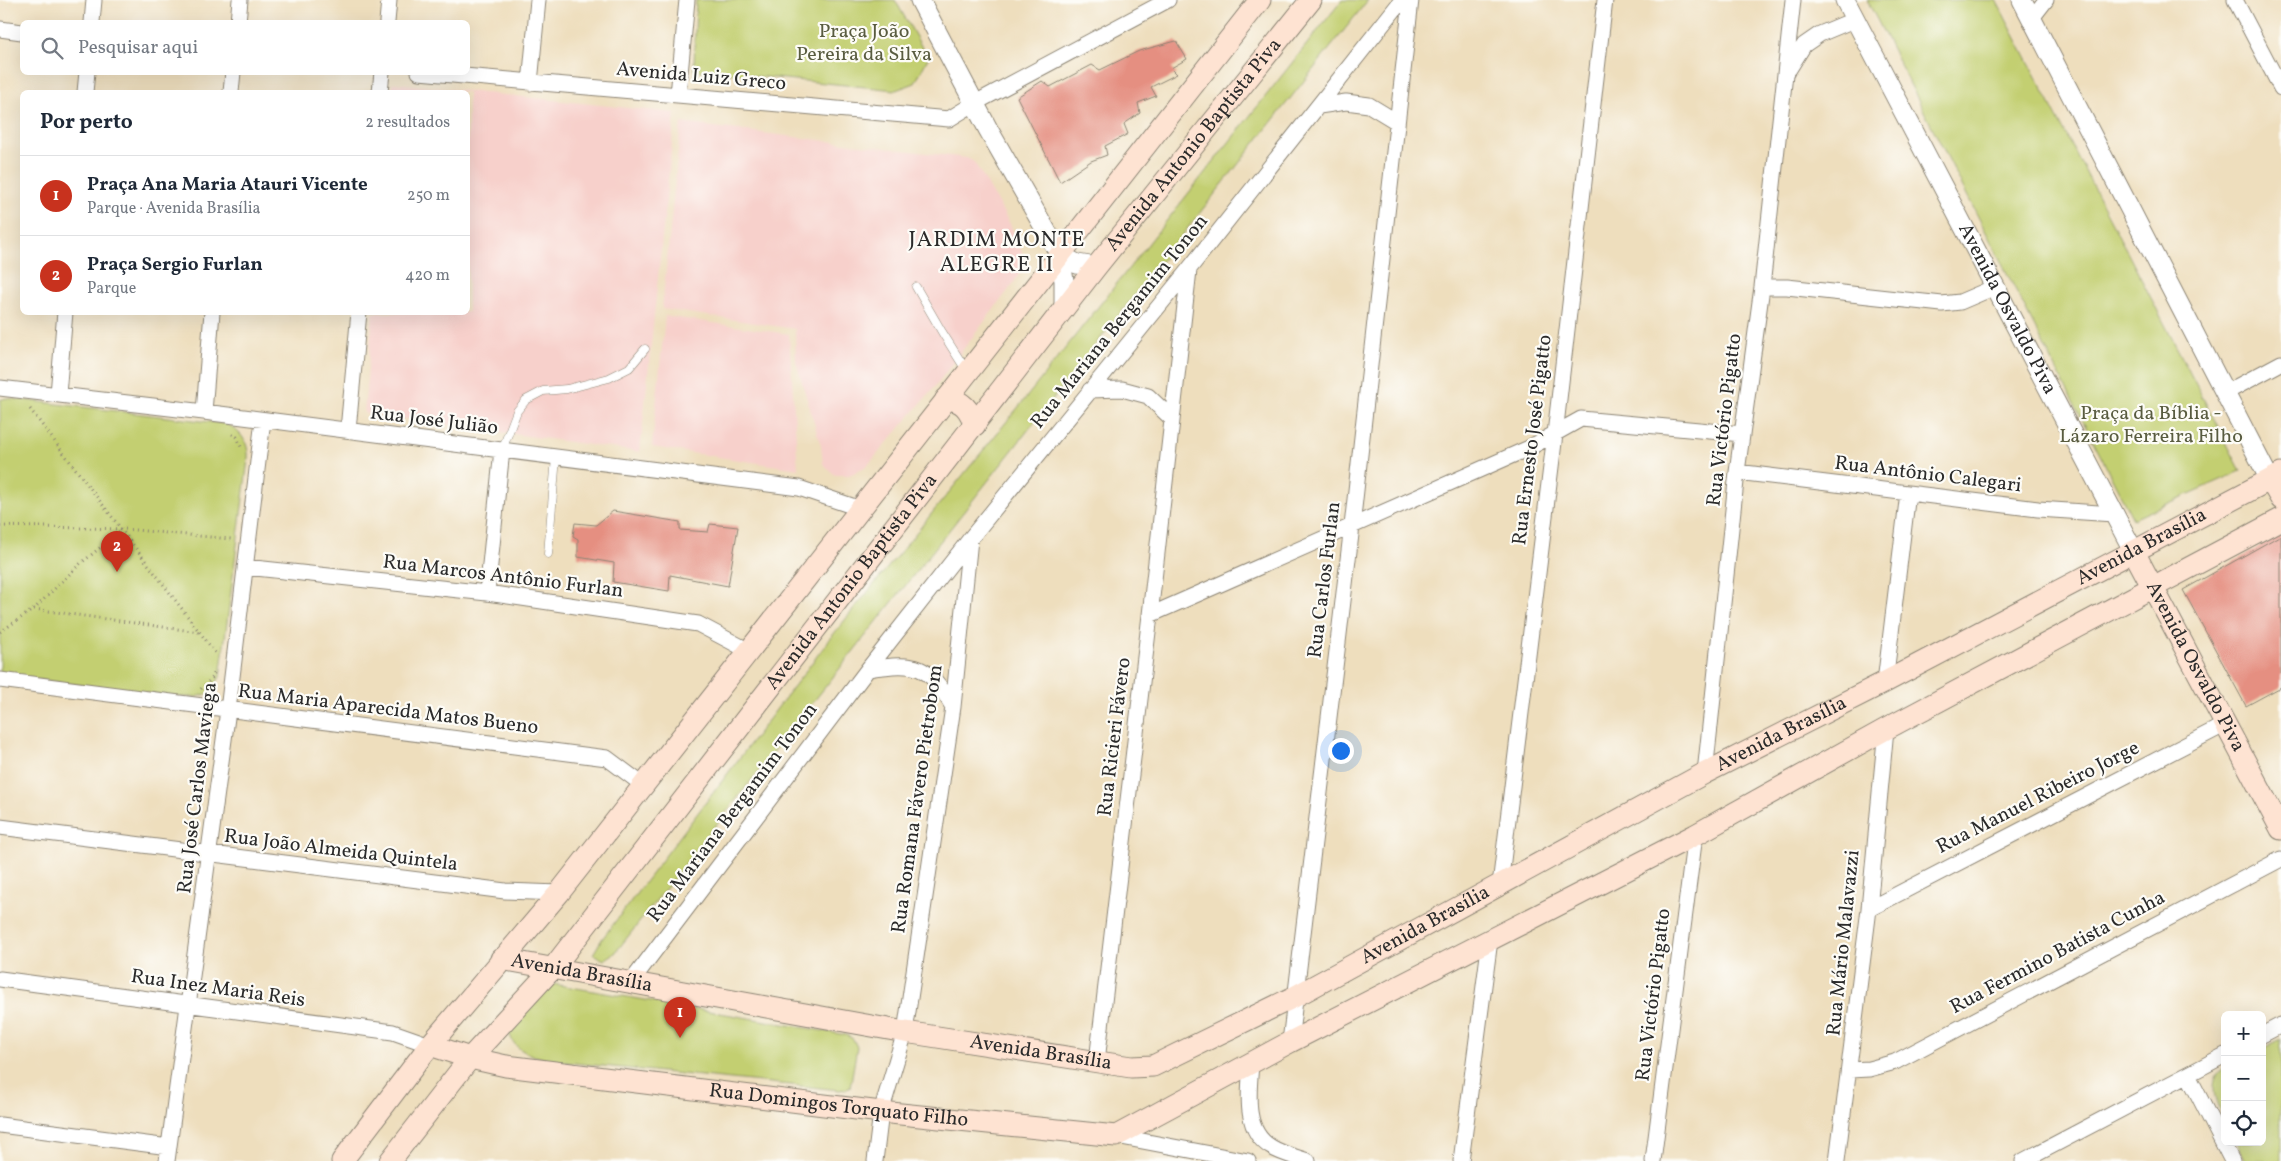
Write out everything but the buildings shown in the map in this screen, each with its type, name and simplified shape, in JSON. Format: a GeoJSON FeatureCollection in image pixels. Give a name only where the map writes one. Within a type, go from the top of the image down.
{"type":"FeatureCollection","features":[{"type":"Feature","properties":{"kind":"main road","name":"Avenida Antonio Baptista Piva"},"geometry":{"type":"LineString","coordinates":[[342,1161],[430,1045],[501,959],[559,893],[1260,0]]}},
{"type":"Feature","properties":{"kind":"main road","name":"Avenida Antonio Baptista Piva"},"geometry":{"type":"LineString","coordinates":[[390,1161],[470,1058],[553,968],[1096,267],[1311,0]]}},
{"type":"Feature","properties":{"kind":"main road"},"geometry":{"type":"LineString","coordinates":[[946,399],[962,403],[971,414],[975,424]]}},
{"type":"Feature","properties":{"kind":"main road"},"geometry":{"type":"LineString","coordinates":[[2276,477],[2281,499]]}},
{"type":"Feature","properties":{"kind":"main road","name":"Avenida Brasília"},"geometry":{"type":"LineString","coordinates":[[501,959],[905,1032],[1132,1067],[1153,1066],[1294,997],[1705,773],[1885,682],[2276,477]]}},
{"type":"Feature","properties":{"kind":"main road","name":"Avenida Brasília"},"geometry":{"type":"LineString","coordinates":[[1116,1136],[1290,1042],[1695,835],[1886,729],[2281,519]]}},
{"type":"Feature","properties":{"kind":"main road","name":"Avenida Osvaldo Piva"},"geometry":{"type":"LineString","coordinates":[[2134,552],[2281,829]]}},
{"type":"Feature","properties":{"kind":"main road","name":"Rua Domingos Torquato Filho"},"geometry":{"type":"LineString","coordinates":[[430,1045],[470,1058],[506,1066],[882,1112],[1116,1136]]}},
{"type":"Feature","properties":{"kind":"street"},"geometry":{"type":"LineString","coordinates":[[92,20],[94,0]]}},
{"type":"Feature","properties":{"kind":"street"},"geometry":{"type":"LineString","coordinates":[[238,20],[240,0]]}},
{"type":"Feature","properties":{"kind":"street"},"geometry":{"type":"LineString","coordinates":[[387,20],[389,0]]}},
{"type":"Feature","properties":{"kind":"street"},"geometry":{"type":"LineString","coordinates":[[530,82],[538,0]]}},
{"type":"Feature","properties":{"kind":"street"},"geometry":{"type":"LineString","coordinates":[[678,95],[687,0]]}},
{"type":"Feature","properties":{"kind":"street"},"geometry":{"type":"LineString","coordinates":[[920,0],[974,103],[1060,255],[1064,281],[1064,309]]}},
{"type":"Feature","properties":{"kind":"street","name":"Avenida Luiz Greco"},"geometry":{"type":"LineString","coordinates":[[452,75],[949,119],[974,103],[1168,0]]}},
{"type":"Feature","properties":{"kind":"street","name":"Rua Mariana Bergamim Tonon"},"geometry":{"type":"LineString","coordinates":[[630,982],[868,668],[1189,269],[1402,0]]}},
{"type":"Feature","properties":{"kind":"street","name":"Rua Carlos Furlan"},"geometry":{"type":"LineString","coordinates":[[1290,1042],[1352,526],[1410,0]]}},
{"type":"Feature","properties":{"kind":"street","name":"Rua Ernesto José Pigatto"},"geometry":{"type":"LineString","coordinates":[[1500,885],[1555,434],[1604,0]]}},
{"type":"Feature","properties":{"kind":"street","name":"Rua Victório Pigatto"},"geometry":{"type":"LineString","coordinates":[[1705,773],[1737,472],[1762,287],[1787,72],[1793,0]]}},
{"type":"Feature","properties":{"kind":"street","name":"Avenida Osvaldo Piva"},"geometry":{"type":"LineString","coordinates":[[1845,0],[2134,552]]}},
{"type":"Feature","properties":{"kind":"street"},"geometry":{"type":"LineString","coordinates":[[2022,0],[2226,393],[2276,477]]}},
{"type":"Feature","properties":{"kind":"street"},"geometry":{"type":"LineString","coordinates":[[2032,18],[2046,0]]}},
{"type":"Feature","properties":{"kind":"street"},"geometry":{"type":"LineString","coordinates":[[2235,0],[2281,88]]}},
{"type":"Feature","properties":{"kind":"street","name":"Rua Victório Pigatto"},"geometry":{"type":"LineString","coordinates":[[1787,72],[1804,45],[1820,34],[1856,19]]}},
{"type":"Feature","properties":{"kind":"street"},"geometry":{"type":"LineString","coordinates":[[0,30],[20,32]]}},
{"type":"Feature","properties":{"kind":"street"},"geometry":{"type":"LineString","coordinates":[[85,90],[87,75]]}},
{"type":"Feature","properties":{"kind":"street"},"geometry":{"type":"LineString","coordinates":[[231,90],[233,75]]}},
{"type":"Feature","properties":{"kind":"street"},"geometry":{"type":"LineString","coordinates":[[380,90],[382,75]]}},
{"type":"Feature","properties":{"kind":"street"},"geometry":{"type":"LineString","coordinates":[[1318,106],[1346,102],[1368,105],[1397,122]]}},
{"type":"Feature","properties":{"kind":"street"},"geometry":{"type":"LineString","coordinates":[[1060,255],[1077,264],[1096,267]]}},
{"type":"Feature","properties":{"kind":"street","name":"Rua Ricieri Fávero"},"geometry":{"type":"LineString","coordinates":[[1096,1061],[1150,615],[1189,269]]}},
{"type":"Feature","properties":{"kind":"street"},"geometry":{"type":"LineString","coordinates":[[1762,287],[1787,287],[1942,304],[1960,302],[1995,287]]}},
{"type":"Feature","properties":{"kind":"street"},"geometry":{"type":"LineString","coordinates":[[58,394],[65,315]]}},
{"type":"Feature","properties":{"kind":"street"},"geometry":{"type":"LineString","coordinates":[[204,412],[212,315]]}},
{"type":"Feature","properties":{"kind":"street"},"geometry":{"type":"LineString","coordinates":[[348,430],[359,315]]}},
{"type":"Feature","properties":{"kind":"street"},"geometry":{"type":"LineString","coordinates":[[2226,393],[2281,363]]}},
{"type":"Feature","properties":{"kind":"street","name":"Rua José Julião"},"geometry":{"type":"LineString","coordinates":[[0,388],[348,430],[799,488],[861,509]]}},
{"type":"Feature","properties":{"kind":"street"},"geometry":{"type":"LineString","coordinates":[[1090,390],[1122,388],[1148,396],[1171,418]]}},
{"type":"Feature","properties":{"kind":"street"},"geometry":{"type":"LineString","coordinates":[[1150,615],[1529,448],[1581,419],[1742,434]]}},
{"type":"Feature","properties":{"kind":"street","name":"Rua José Carlos Maviega"},"geometry":{"type":"LineString","coordinates":[[168,1154],[190,1005],[263,420]]}},
{"type":"Feature","properties":{"kind":"street"},"geometry":{"type":"LineString","coordinates":[[487,593],[502,450]]}},
{"type":"Feature","properties":{"kind":"street","name":"Rua Antônio Calegari"},"geometry":{"type":"LineString","coordinates":[[1737,472],[2038,509],[2114,514]]}},
{"type":"Feature","properties":{"kind":"street"},"geometry":{"type":"LineString","coordinates":[[1885,682],[1908,493]]}},
{"type":"Feature","properties":{"kind":"street","name":"Rua Romana Fávero Pietrobom"},"geometry":{"type":"LineString","coordinates":[[875,1161],[882,1112],[905,1032],[952,707],[970,539]]}},
{"type":"Feature","properties":{"kind":"street","name":"Rua Marcos Antônio Furlan"},"geometry":{"type":"LineString","coordinates":[[245,566],[487,593],[698,624],[749,651]]}},
{"type":"Feature","properties":{"kind":"street"},"geometry":{"type":"LineString","coordinates":[[868,668],[900,664],[920,668],[939,684],[952,707]]}},
{"type":"Feature","properties":{"kind":"street","name":"Rua Maria Aparecida Matos Bueno"},"geometry":{"type":"LineString","coordinates":[[0,680],[607,758],[643,786]]}},
{"type":"Feature","properties":{"kind":"street","name":"Rua Manuel Ribeiro Jorge"},"geometry":{"type":"LineString","coordinates":[[1869,908],[2226,724]]}},
{"type":"Feature","properties":{"kind":"street","name":"Rua Mário Malavazzi"},"geometry":{"type":"LineString","coordinates":[[1837,1161],[1869,908],[1886,729]]}},
{"type":"Feature","properties":{"kind":"street","name":"Rua João Almeida Quintela"},"geometry":{"type":"LineString","coordinates":[[0,827],[209,855],[505,891],[559,893]]}},
{"type":"Feature","properties":{"kind":"street","name":"Rua Victório Pigatto"},"geometry":{"type":"LineString","coordinates":[[1653,1161],[1695,835]]}},
{"type":"Feature","properties":{"kind":"street","name":"Rua Fermino Batista Cunha"},"geometry":{"type":"LineString","coordinates":[[1850,1070],[1870,1069],[1895,1062],[2281,859]]}},
{"type":"Feature","properties":{"kind":"street"},"geometry":{"type":"LineString","coordinates":[[1461,1161],[1490,940]]}},
{"type":"Feature","properties":{"kind":"street","name":"Rua Inez Maria Reis"},"geometry":{"type":"LineString","coordinates":[[0,979],[393,1032],[430,1045]]}},
{"type":"Feature","properties":{"kind":"street"},"geometry":{"type":"LineString","coordinates":[[2266,1033],[2281,1025]]}},
{"type":"Feature","properties":{"kind":"street"},"geometry":{"type":"LineString","coordinates":[[2023,1161],[2223,1056]]}},
{"type":"Feature","properties":{"kind":"street"},"geometry":{"type":"LineString","coordinates":[[1251,1064],[1250,1110],[1255,1132],[1270,1147],[1306,1161]]}},
{"type":"Feature","properties":{"kind":"street"},"geometry":{"type":"LineString","coordinates":[[2188,1075],[2232,1161]]}},
{"type":"Feature","properties":{"kind":"street"},"geometry":{"type":"LineString","coordinates":[[0,1125],[168,1154]]}},
{"type":"Feature","properties":{"kind":"street","name":"Rua Domingos Torquato Filho"},"geometry":{"type":"LineString","coordinates":[[1116,1136],[1248,1161]]}},
{"type":"Feature","properties":{"kind":"lane"},"geometry":{"type":"LineString","coordinates":[[916,287],[942,332],[968,371]]}},
{"type":"Feature","properties":{"kind":"lane"},"geometry":{"type":"LineString","coordinates":[[502,450],[517,411],[526,400],[544,391],[567,389],[609,378],[629,368],[645,349]]}},
{"type":"Feature","properties":{"kind":"lane"},"geometry":{"type":"LineString","coordinates":[[548,554],[556,457]]}},
{"type":"Feature","properties":{"kind":"path"},"geometry":{"type":"LineString","coordinates":[[36,405],[26,404],[124,530],[217,655]]}},
{"type":"Feature","properties":{"kind":"path"},"geometry":{"type":"LineString","coordinates":[[231,432],[237,437],[243,451]]}},
{"type":"Feature","properties":{"kind":"path"},"geometry":{"type":"LineString","coordinates":[[0,526],[124,530],[232,539]]}},
{"type":"Feature","properties":{"kind":"path"},"geometry":{"type":"LineString","coordinates":[[0,632],[34,609],[80,564],[124,530]]}},
{"type":"Feature","properties":{"kind":"path"},"geometry":{"type":"LineString","coordinates":[[231,548],[233,530]]}},
{"type":"Feature","properties":{"kind":"path"},"geometry":{"type":"LineString","coordinates":[[34,609],[200,632]]}},
{"type":"Feature","properties":{"kind":"path"},"geometry":{"type":"LineString","coordinates":[[216,662],[219,647]]}},
{"type":"Feature","properties":{"kind":"path"},"geometry":{"type":"LineString","coordinates":[[192,691],[201,689],[213,677],[214,670]]}},
{"type":"Feature","properties":{"kind":"shaded area"},"geometry":{"type":"Polygon","coordinates":[[[393,83],[459,90],[392,90],[393,83]]]}},
{"type":"Feature","properties":{"kind":"shaded area"},"geometry":{"type":"Polygon","coordinates":[[[470,91],[675,113],[640,452],[364,413],[373,315],[470,315],[470,91]]]}},
{"type":"Feature","properties":{"kind":"shaded area"},"geometry":{"type":"Polygon","coordinates":[[[681,123],[967,158],[974,162],[1010,224],[1023,255],[1022,269],[1013,284],[933,389],[868,465],[856,472],[849,475],[835,475],[823,464],[821,446],[796,362],[795,329],[662,309],[681,123]]]}},
{"type":"Feature","properties":{"kind":"shaded area"},"geometry":{"type":"Polygon","coordinates":[[[665,316],[789,334],[798,469],[652,447],[665,316]]]}},
{"type":"Feature","properties":{"kind":"green space","name":"Praça João Pereira da Silva"},"geometry":{"type":"Polygon","coordinates":[[[696,0],[895,0],[928,58],[915,83],[896,90],[694,70],[696,0]]]}},
{"type":"Feature","properties":{"kind":"green space"},"geometry":{"type":"Polygon","coordinates":[[[1342,0],[1368,0],[615,953],[604,960],[593,954],[602,939],[836,631],[1025,399],[1342,0]]]}},
{"type":"Feature","properties":{"kind":"green space","name":"Praça da Bíblia - Lázaro Ferreira Filho"},"geometry":{"type":"Polygon","coordinates":[[[1867,0],[1996,0],[2241,471],[2133,519],[1867,0]]]}},
{"type":"Feature","properties":{"kind":"green space"},"geometry":{"type":"Polygon","coordinates":[[[6,398],[227,424],[243,438],[247,447],[248,459],[220,677],[210,693],[196,697],[180,697],[0,675],[0,400],[6,398]]]}},
{"type":"Feature","properties":{"kind":"green space"},"geometry":{"type":"Polygon","coordinates":[[[553,984],[846,1035],[853,1039],[857,1047],[850,1088],[840,1090],[554,1061],[531,1055],[518,1048],[510,1036],[509,1028],[553,984]]]}},
{"type":"Feature","properties":{"kind":"green space"},"geometry":{"type":"Polygon","coordinates":[[[2281,1039],[2281,1161],[2246,1161],[2239,1146],[2266,1146],[2266,1047],[2281,1039]]]}},
{"type":"Feature","properties":{"kind":"green space"},"geometry":{"type":"Polygon","coordinates":[[[2221,1071],[2221,1112],[2214,1093],[2215,1079],[2221,1071]]]}},
{"type":"Feature","properties":{"kind":"place","name":"Praça Sergio Furlan"},"geometry":{"type":"Point","coordinates":[117,572]}},
{"type":"Feature","properties":{"kind":"place","name":"Praça Ana Maria Atauri Vicente"},"geometry":{"type":"Point","coordinates":[680,1038]}},
{"type":"Feature","properties":{"kind":"district","name":"JARDIM MONTE ALEGRE II"},"geometry":{"type":"Point","coordinates":[997,252]}}]}
